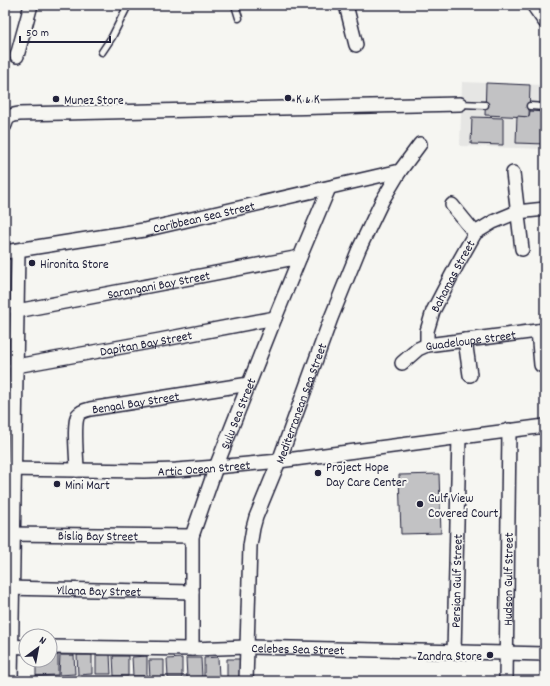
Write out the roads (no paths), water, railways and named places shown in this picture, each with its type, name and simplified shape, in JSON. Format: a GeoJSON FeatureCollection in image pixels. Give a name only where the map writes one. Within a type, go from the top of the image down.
{"type":"FeatureCollection","features":[{"type":"Feature","properties":{"kind":"street"},"geometry":{"type":"LineString","coordinates":[[17,56],[31,5]]}},
{"type":"Feature","properties":{"kind":"street"},"geometry":{"type":"LineString","coordinates":[[346,5],[356,45]]}},
{"type":"Feature","properties":{"kind":"street"},"geometry":{"type":"LineString","coordinates":[[533,5],[545,22]]}},
{"type":"Feature","properties":{"kind":"street"},"geometry":{"type":"LineString","coordinates":[[5,124],[7,118],[19,114],[460,104]]}},
{"type":"Feature","properties":{"kind":"street","name":"Mediterranean Sea Street"},"geometry":{"type":"LineString","coordinates":[[246,681],[251,538],[256,517],[279,461],[331,318],[358,249],[400,171],[420,144]]}},
{"type":"Feature","properties":{"kind":"street","name":"Caribbean Sea Street"},"geometry":{"type":"LineString","coordinates":[[11,251],[144,230],[400,171]]}},
{"type":"Feature","properties":{"kind":"street"},"geometry":{"type":"LineString","coordinates":[[512,173],[522,249]]}},
{"type":"Feature","properties":{"kind":"street","name":"Sulu Sea Street"},"geometry":{"type":"LineString","coordinates":[[192,649],[192,536],[216,467],[275,318],[329,188]]}},
{"type":"Feature","properties":{"kind":"street"},"geometry":{"type":"LineString","coordinates":[[452,205],[475,233]]}},
{"type":"Feature","properties":{"kind":"street","name":"Bahamas Street"},"geometry":{"type":"LineString","coordinates":[[427,345],[428,331],[433,311],[475,233],[493,222],[517,212],[545,209]]}},
{"type":"Feature","properties":{"kind":"street"},"geometry":{"type":"LineString","coordinates":[[11,251],[17,311],[16,366],[10,469],[8,646],[11,681]]}},
{"type":"Feature","properties":{"kind":"street","name":"Sarangani Bay Street"},"geometry":{"type":"LineString","coordinates":[[17,311],[300,257]]}},
{"type":"Feature","properties":{"kind":"street","name":"Dapitan Bay Street"},"geometry":{"type":"LineString","coordinates":[[16,366],[275,318]]}},
{"type":"Feature","properties":{"kind":"street"},"geometry":{"type":"LineString","coordinates":[[541,365],[542,330]]}},
{"type":"Feature","properties":{"kind":"street","name":"Guadeloupe Street"},"geometry":{"type":"LineString","coordinates":[[402,363],[418,349],[427,345],[542,330]]}},
{"type":"Feature","properties":{"kind":"street"},"geometry":{"type":"LineString","coordinates":[[465,340],[470,375]]}},
{"type":"Feature","properties":{"kind":"street","name":"Bengal Bay Street"},"geometry":{"type":"LineString","coordinates":[[77,470],[76,426],[78,415],[82,412],[90,409],[249,384]]}},
{"type":"Feature","properties":{"kind":"street","name":"Artic Ocean Street"},"geometry":{"type":"LineString","coordinates":[[10,469],[176,470],[216,467],[279,461],[545,426]]}},
{"type":"Feature","properties":{"kind":"street","name":"Hudson Gulf Street"},"geometry":{"type":"LineString","coordinates":[[506,681],[509,430]]}},
{"type":"Feature","properties":{"kind":"street","name":"Persian Gulf Street"},"geometry":{"type":"LineString","coordinates":[[454,653],[458,437]]}},
{"type":"Feature","properties":{"kind":"street","name":"Bislig Bay Street"},"geometry":{"type":"LineString","coordinates":[[9,534],[192,536]]}},
{"type":"Feature","properties":{"kind":"street","name":"Yllana Bay Street"},"geometry":{"type":"LineString","coordinates":[[9,588],[192,592]]}},
{"type":"Feature","properties":{"kind":"street"},"geometry":{"type":"LineString","coordinates":[[8,646],[18,647]]}},
{"type":"Feature","properties":{"kind":"street","name":"Celebes Sea Street"},"geometry":{"type":"LineString","coordinates":[[58,647],[192,649],[246,647],[545,654]]}},
{"type":"Feature","properties":{"kind":"lane"},"geometry":{"type":"LineString","coordinates":[[102,52],[112,37],[128,5]]}},
{"type":"Feature","properties":{"kind":"lane"},"geometry":{"type":"LineString","coordinates":[[235,5],[239,18]]}},
{"type":"Feature","properties":{"kind":"lane"},"geometry":{"type":"LineString","coordinates":[[460,104],[485,105]]}},
{"type":"Feature","properties":{"kind":"lane"},"geometry":{"type":"LineString","coordinates":[[530,106],[545,107]]}},
{"type":"Feature","properties":{"kind":"place","name":"K & K"},"geometry":{"type":"Point","coordinates":[288,98]}},
{"type":"Feature","properties":{"kind":"place","name":"Munez Store"},"geometry":{"type":"Point","coordinates":[56,99]}},
{"type":"Feature","properties":{"kind":"place","name":"Hironita Store"},"geometry":{"type":"Point","coordinates":[32,263]}},
{"type":"Feature","properties":{"kind":"place","name":"Project Hope Day Care Center"},"geometry":{"type":"Point","coordinates":[318,473]}},
{"type":"Feature","properties":{"kind":"place","name":"Mini Mart"},"geometry":{"type":"Point","coordinates":[57,484]}},
{"type":"Feature","properties":{"kind":"place","name":"Gulf View Covered Court"},"geometry":{"type":"Point","coordinates":[420,504]}},
{"type":"Feature","properties":{"kind":"place","name":"Zandra Store"},"geometry":{"type":"Point","coordinates":[490,655]}}]}
